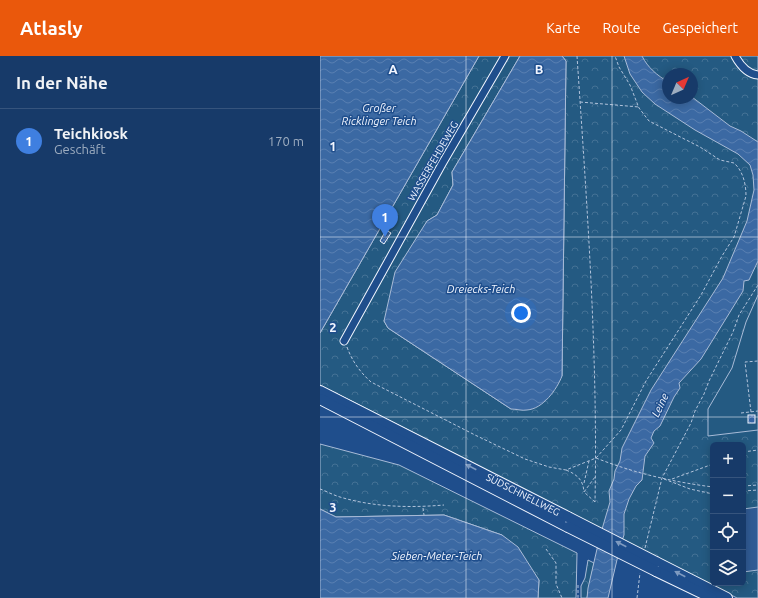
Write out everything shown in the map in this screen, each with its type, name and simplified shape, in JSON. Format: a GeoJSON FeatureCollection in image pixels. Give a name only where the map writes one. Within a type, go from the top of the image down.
{"type":"FeatureCollection","features":[{"type":"Feature","properties":{"kind":"highway","name":"SÜDSCHNELLWEG"},"geometry":{"type":"LineString","coordinates":[[320,390],[568,522]]}},
{"type":"Feature","properties":{"kind":"highway","name":"SÜDSCHNELLWEG"},"geometry":{"type":"LineString","coordinates":[[320,399],[656,566],[727,598]]}},
{"type":"Feature","properties":{"kind":"highway","name":"SÜDSCHNELLWEG"},"geometry":{"type":"LineString","coordinates":[[656,566],[712,598]]}},
{"type":"Feature","properties":{"kind":"lane","name":"WASSERFEHDEWEG"},"geometry":{"type":"LineString","coordinates":[[344,340],[442,164],[505,56]]}},
{"type":"Feature","properties":{"kind":"lane"},"geometry":{"type":"LineString","coordinates":[[735,56],[742,68],[758,75]]}},
{"type":"Feature","properties":{"kind":"path"},"geometry":{"type":"LineString","coordinates":[[577,56],[593,313],[596,458],[595,502],[584,492],[584,484],[589,460]]}},
{"type":"Feature","properties":{"kind":"path"},"geometry":{"type":"LineString","coordinates":[[566,470],[596,458],[621,430],[646,381],[701,295],[734,237],[746,196],[743,176],[734,163],[720,160],[700,147],[649,121],[639,108],[630,85],[619,67],[615,56]]}},
{"type":"Feature","properties":{"kind":"path"},"geometry":{"type":"LineString","coordinates":[[580,102],[639,108]]}},
{"type":"Feature","properties":{"kind":"path"},"geometry":{"type":"LineString","coordinates":[[644,554],[662,478],[691,423],[695,411],[733,332],[739,315],[758,285]]}},
{"type":"Feature","properties":{"kind":"path"},"geometry":{"type":"LineString","coordinates":[[344,340],[354,364],[371,382],[525,458],[548,466],[566,470],[576,475],[584,484]]}},
{"type":"Feature","properties":{"kind":"path"},"geometry":{"type":"LineString","coordinates":[[751,412],[746,362],[758,361]]}},
{"type":"Feature","properties":{"kind":"path"},"geometry":{"type":"LineString","coordinates":[[741,413],[758,411]]}},
{"type":"Feature","properties":{"kind":"path"},"geometry":{"type":"LineString","coordinates":[[746,452],[758,450]]}},
{"type":"Feature","properties":{"kind":"path"},"geometry":{"type":"LineString","coordinates":[[596,458],[655,477],[710,486]]}},
{"type":"Feature","properties":{"kind":"path"},"geometry":{"type":"LineString","coordinates":[[670,480],[710,465]]}},
{"type":"Feature","properties":{"kind":"path"},"geometry":{"type":"LineString","coordinates":[[584,492],[596,476]]}},
{"type":"Feature","properties":{"kind":"path"},"geometry":{"type":"LineString","coordinates":[[662,478],[690,489],[710,493]]}},
{"type":"Feature","properties":{"kind":"path"},"geometry":{"type":"LineString","coordinates":[[746,486],[758,485]]}},
{"type":"Feature","properties":{"kind":"path"},"geometry":{"type":"LineString","coordinates":[[320,488],[339,497],[396,507],[444,505]]}},
{"type":"Feature","properties":{"kind":"path"},"geometry":{"type":"LineString","coordinates":[[746,491],[758,490]]}},
{"type":"Feature","properties":{"kind":"path"},"geometry":{"type":"LineString","coordinates":[[423,507],[424,515]]}},
{"type":"Feature","properties":{"kind":"path"},"geometry":{"type":"LineString","coordinates":[[546,549],[556,563],[556,584],[562,598]]}},
{"type":"Feature","properties":{"kind":"path"},"geometry":{"type":"LineString","coordinates":[[637,598],[641,568]]}},
{"type":"Feature","properties":{"kind":"path"},"geometry":{"type":"LineString","coordinates":[[578,584],[578,598]]}},
{"type":"Feature","properties":{"kind":"green space"},"geometry":{"type":"Polygon","coordinates":[[[479,56],[520,56],[452,172],[453,185],[437,215],[427,221],[384,321],[388,328],[511,409],[562,376],[566,61],[562,56],[758,56],[758,598],[737,598],[714,586],[746,586],[746,442],[710,442],[710,584],[320,385],[320,333],[479,56]]]}},
{"type":"Feature","properties":{"kind":"green space"},"geometry":{"type":"Polygon","coordinates":[[[758,295],[758,430],[708,436],[708,409],[732,368],[746,322],[758,295]]]}},
{"type":"Feature","properties":{"kind":"green space"},"geometry":{"type":"Polygon","coordinates":[[[320,444],[399,465],[577,553],[576,598],[538,598],[539,580],[502,535],[444,515],[336,517],[320,509],[320,444]]]}},
{"type":"Feature","properties":{"kind":"green space"},"geometry":{"type":"Polygon","coordinates":[[[588,560],[594,563],[587,598],[581,598],[581,586],[585,578],[588,560]]]}},
{"type":"Feature","properties":{"kind":"shaded area"},"geometry":{"type":"Polygon","coordinates":[[[758,507],[758,570],[746,572],[746,514],[746,509],[758,507]]]}},
{"type":"Feature","properties":{"kind":"water","name":"Großer Ricklinger Teich"},"geometry":{"type":"Polygon","coordinates":[[[320,56],[479,56],[320,333],[320,56]]]}},
{"type":"Feature","properties":{"kind":"water","name":"Dreiecks-Teich"},"geometry":{"type":"Polygon","coordinates":[[[520,56],[562,56],[566,61],[562,376],[557,387],[549,398],[533,409],[525,410],[511,409],[388,328],[384,321],[395,272],[427,221],[437,215],[453,185],[452,172],[520,56]]]}},
{"type":"Feature","properties":{"kind":"water","name":"Leine"},"geometry":{"type":"Polygon","coordinates":[[[624,56],[642,56],[653,71],[662,78],[662,104],[698,104],[698,102],[730,126],[758,142],[758,261],[749,280],[744,281],[743,291],[701,359],[679,383],[680,388],[660,426],[654,431],[651,438],[654,443],[645,456],[642,480],[636,486],[629,499],[624,514],[624,535],[608,598],[587,598],[600,536],[610,502],[609,491],[614,479],[615,471],[620,461],[622,448],[651,390],[723,278],[747,221],[754,190],[753,175],[750,165],[738,154],[695,130],[655,104],[642,92],[630,74],[624,56]]]}},
{"type":"Feature","properties":{"kind":"water","name":"Sieben-Meter-Teich"},"geometry":{"type":"Polygon","coordinates":[[[320,509],[336,517],[444,515],[502,535],[518,547],[539,580],[538,598],[320,598],[320,509]]]}},
{"type":"Feature","properties":{"kind":"building"},"geometry":{"type":"Polygon","coordinates":[[[386,230],[391,233],[384,244],[380,241],[386,230]]]}},
{"type":"Feature","properties":{"kind":"building"},"geometry":{"type":"Polygon","coordinates":[[[748,415],[755,415],[755,423],[748,423],[748,415]]]}},
{"type":"Feature","properties":{"kind":"place","name":"Teichkiosk"},"geometry":{"type":"Point","coordinates":[385,237]}}]}
